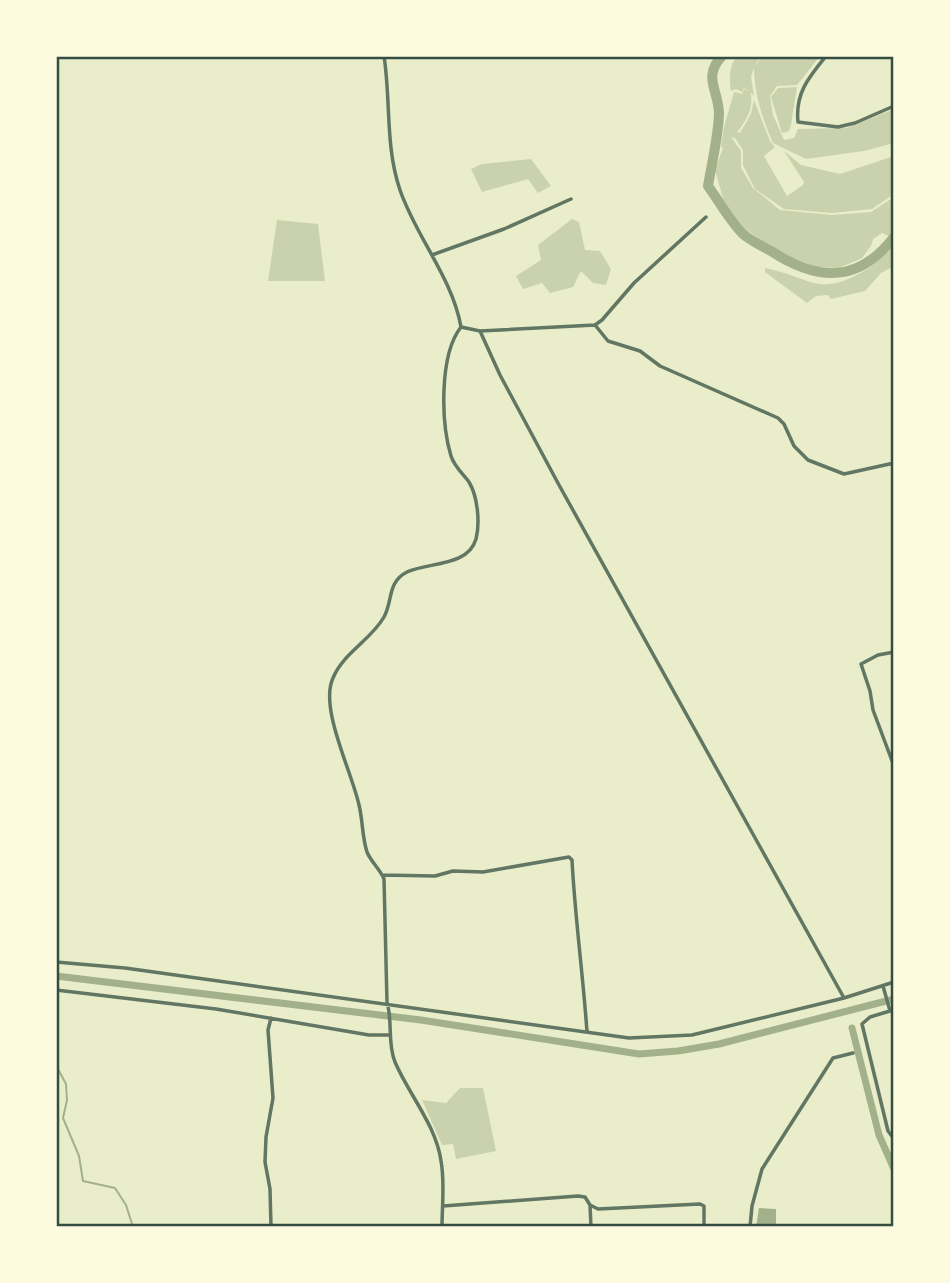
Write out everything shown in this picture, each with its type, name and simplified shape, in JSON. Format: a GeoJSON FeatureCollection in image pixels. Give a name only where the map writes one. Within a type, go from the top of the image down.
{"type":"FeatureCollection","features":[{"type":"Feature","properties":{"kind":"street"},"geometry":{"type":"LineString","coordinates":[[384,56],[391,163],[401,193],[457,304],[461,327],[455,335],[449,354],[445,404],[452,458],[471,485],[478,521],[475,540],[470,550],[460,558],[409,571],[399,577],[391,590],[385,616],[347,658],[334,675],[329,689],[330,709],[359,805],[368,855],[382,874],[387,1003],[390,1011],[388,1029],[394,1060],[417,1102],[442,1161],[442,1227]]}},
{"type":"Feature","properties":{"kind":"street"},"geometry":{"type":"LineString","coordinates":[[647,56],[662,56]]}},
{"type":"Feature","properties":{"kind":"street"},"geometry":{"type":"LineString","coordinates":[[826,56],[805,81],[799,97],[798,122],[838,127],[894,106]]}},
{"type":"Feature","properties":{"kind":"street"},"geometry":{"type":"LineString","coordinates":[[432,255],[503,229],[571,199]]}},
{"type":"Feature","properties":{"kind":"street"},"geometry":{"type":"LineString","coordinates":[[461,327],[480,331],[595,325],[603,320],[634,283],[706,217]]}},
{"type":"Feature","properties":{"kind":"street"},"geometry":{"type":"LineString","coordinates":[[595,325],[608,341],[640,351],[660,366],[778,418],[784,424],[794,446],[808,460],[844,474],[894,463]]}},
{"type":"Feature","properties":{"kind":"street"},"geometry":{"type":"LineString","coordinates":[[480,331],[500,375],[559,485],[844,998]]}},
{"type":"Feature","properties":{"kind":"street"},"geometry":{"type":"LineString","coordinates":[[894,652],[878,655],[860,664],[870,691],[873,710],[894,766]]}},
{"type":"Feature","properties":{"kind":"street"},"geometry":{"type":"LineString","coordinates":[[382,874],[435,876],[453,871],[483,872],[569,857],[572,860],[575,917],[582,957],[587,1032]]}},
{"type":"Feature","properties":{"kind":"street"},"geometry":{"type":"LineString","coordinates":[[56,962],[125,968],[629,1038],[692,1035],[884,988],[894,982]]}},
{"type":"Feature","properties":{"kind":"street"},"geometry":{"type":"LineString","coordinates":[[884,988],[890,1011],[870,1017],[862,1024],[888,1132],[894,1139]]}},
{"type":"Feature","properties":{"kind":"street"},"geometry":{"type":"LineString","coordinates":[[56,990],[202,1007],[369,1035],[390,1035]]}},
{"type":"Feature","properties":{"kind":"street"},"geometry":{"type":"LineString","coordinates":[[271,1018],[268,1030],[273,1098],[266,1137],[265,1162],[270,1189],[271,1227]]}},
{"type":"Feature","properties":{"kind":"street"},"geometry":{"type":"LineString","coordinates":[[750,1227],[751,1206],[762,1169],[833,1058],[853,1053]]}},
{"type":"Feature","properties":{"kind":"street"},"geometry":{"type":"LineString","coordinates":[[442,1206],[578,1196],[585,1197],[590,1205],[591,1227]]}},
{"type":"Feature","properties":{"kind":"street"},"geometry":{"type":"LineString","coordinates":[[590,1205],[598,1209],[700,1203],[704,1206],[704,1227]]}},
{"type":"Feature","properties":{"kind":"shaded area"},"geometry":{"type":"Polygon","coordinates":[[[737,56],[760,56],[755,66],[762,56],[820,56],[797,85],[777,86],[770,96],[773,115],[784,140],[794,138],[798,129],[847,128],[894,109],[894,143],[864,151],[806,159],[773,143],[759,105],[754,67],[751,77],[754,96],[750,92],[749,113],[737,132],[740,133],[751,114],[754,100],[770,141],[775,147],[764,156],[787,196],[804,182],[784,151],[801,165],[840,174],[894,156],[894,194],[872,209],[832,213],[784,209],[755,189],[743,165],[743,150],[735,138],[731,137],[741,151],[741,168],[753,188],[780,210],[832,215],[871,212],[894,197],[894,230],[889,236],[882,233],[873,239],[862,258],[839,268],[817,267],[792,258],[744,228],[724,202],[715,170],[723,148],[724,127],[734,92],[742,94],[744,89],[750,91],[744,88],[742,92],[736,89],[731,91],[731,68],[737,56]]]}},
{"type":"Feature","properties":{"kind":"shaded area"},"geometry":{"type":"Polygon","coordinates":[[[797,87],[791,125],[789,131],[782,133],[771,97],[778,88],[797,87]]]}},
{"type":"Feature","properties":{"kind":"shaded area"},"geometry":{"type":"Polygon","coordinates":[[[531,159],[551,186],[538,193],[528,179],[482,192],[471,169],[482,164],[531,159]]]}},
{"type":"Feature","properties":{"kind":"shaded area"},"geometry":{"type":"Polygon","coordinates":[[[572,219],[579,222],[585,250],[600,251],[611,269],[606,285],[593,283],[581,271],[573,287],[550,293],[542,283],[523,289],[516,276],[541,260],[538,245],[572,219]]]}},
{"type":"Feature","properties":{"kind":"shaded area"},"geometry":{"type":"Polygon","coordinates":[[[277,220],[318,224],[325,281],[268,281],[277,220]]]}},
{"type":"Feature","properties":{"kind":"shaded area"},"geometry":{"type":"Polygon","coordinates":[[[894,247],[894,266],[881,273],[865,291],[831,299],[828,295],[816,296],[807,303],[765,272],[765,268],[816,283],[838,282],[869,268],[894,247]]]}},
{"type":"Feature","properties":{"kind":"shaded area"},"geometry":{"type":"Polygon","coordinates":[[[460,1088],[483,1088],[496,1151],[456,1159],[453,1144],[442,1145],[422,1100],[446,1103],[460,1088]]]}},
{"type":"Feature","properties":{"kind":"shaded area"},"geometry":{"type":"Polygon","coordinates":[[[759,1208],[776,1209],[776,1227],[756,1227],[759,1208]]]}},
{"type":"Feature","properties":{"kind":"waterway"},"geometry":{"type":"LineString","coordinates":[[722,56],[716,64],[712,78],[719,114],[708,186],[743,234],[788,261],[805,268],[836,273],[866,263],[894,237]]}},
{"type":"Feature","properties":{"kind":"waterway"},"geometry":{"type":"LineString","coordinates":[[56,976],[421,1020],[639,1054],[719,1044],[894,999]]}},
{"type":"Feature","properties":{"kind":"waterway"},"geometry":{"type":"LineString","coordinates":[[852,1028],[879,1135],[894,1169]]}},
{"type":"Feature","properties":{"kind":"waterway"},"geometry":{"type":"LineString","coordinates":[[56,1049],[58,1069],[66,1084],[67,1100],[63,1118],[79,1156],[83,1181],[115,1188],[126,1205],[133,1227]]}}]}
